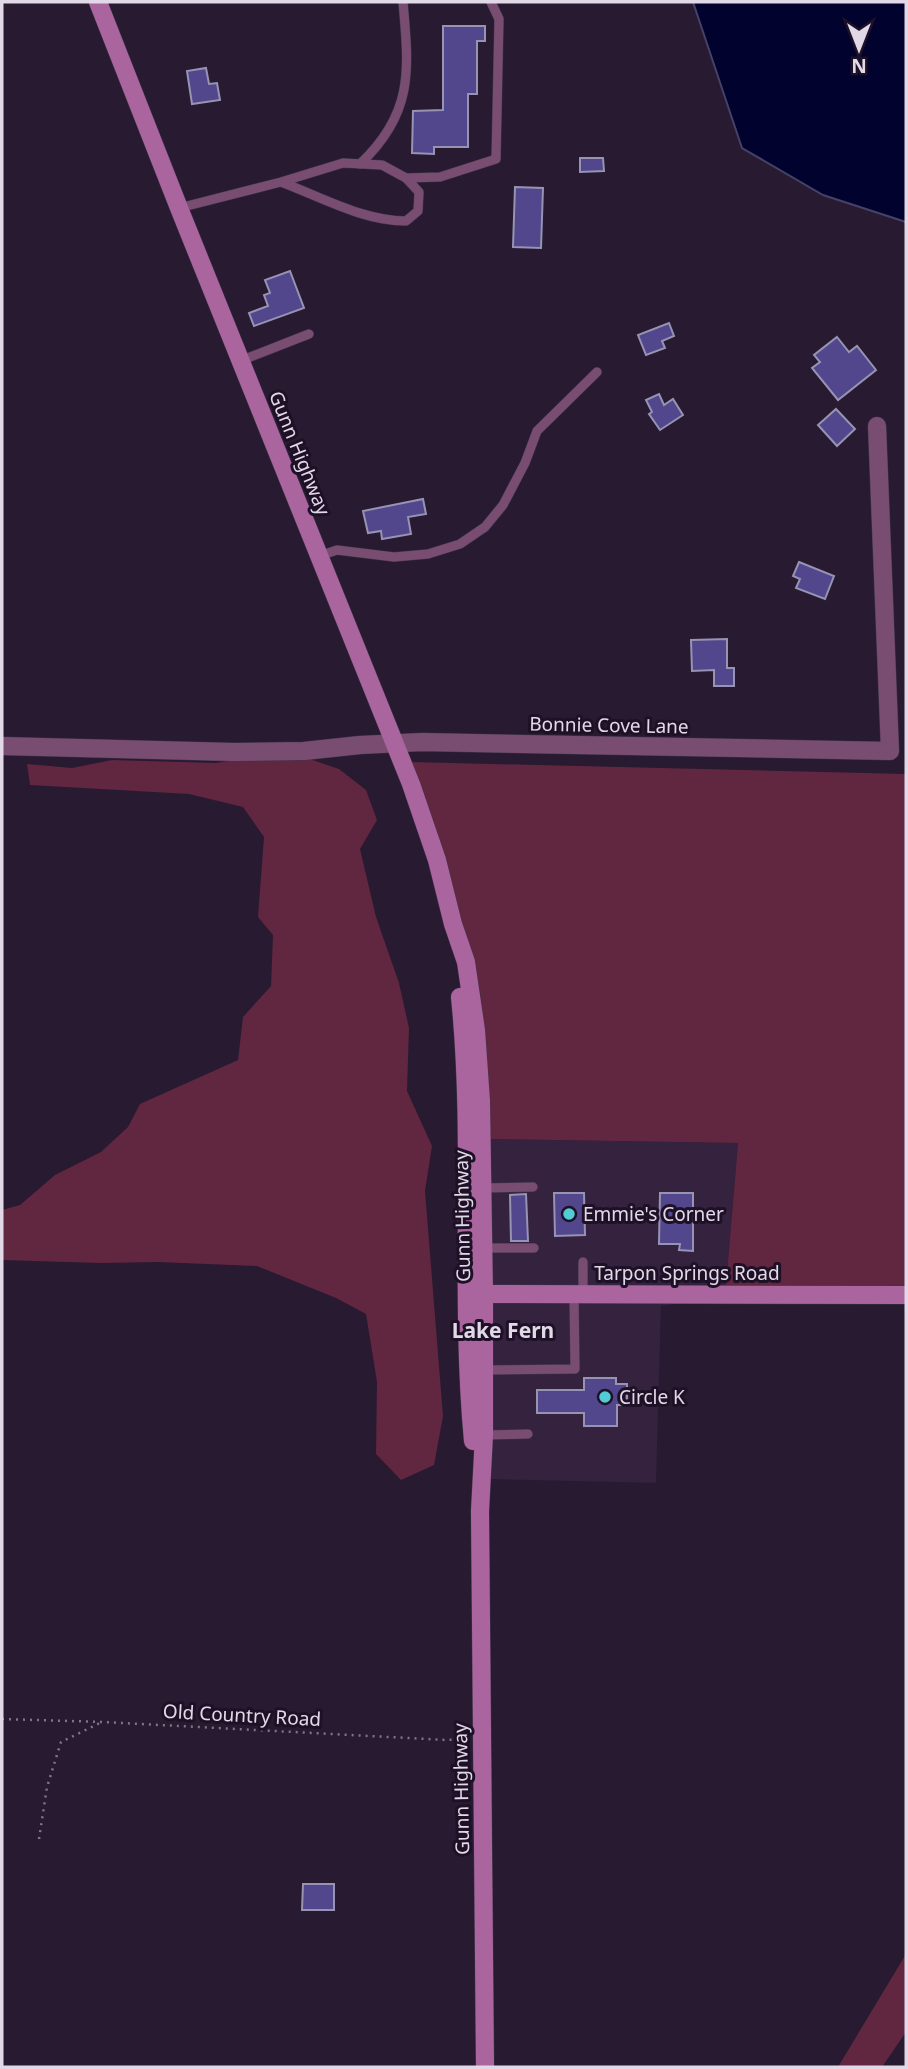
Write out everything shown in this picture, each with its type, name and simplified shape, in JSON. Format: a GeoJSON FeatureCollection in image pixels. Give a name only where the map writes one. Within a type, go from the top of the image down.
{"type":"FeatureCollection","features":[{"type":"Feature","properties":{"kind":"main road","name":"Gunn Highway"},"geometry":{"type":"LineString","coordinates":[[98,2],[394,743],[437,860],[453,924],[466,961],[476,1031],[483,1188],[484,1248],[476,1294],[472,1435],[480,1511]]}},
{"type":"Feature","properties":{"kind":"main road","name":"Gunn Highway"},"geometry":{"type":"LineString","coordinates":[[453,924],[462,1017],[476,1294],[484,1370],[480,1511],[485,2067]]}},
{"type":"Feature","properties":{"kind":"main road","name":"Tarpon Springs Road"},"geometry":{"type":"LineString","coordinates":[[476,1294],[906,1295]]}},
{"type":"Feature","properties":{"kind":"street","name":"Bonnie Cove Lane"},"geometry":{"type":"LineString","coordinates":[[2,746],[257,752],[394,743],[890,751],[877,426]]}},
{"type":"Feature","properties":{"kind":"lane"},"geometry":{"type":"LineString","coordinates":[[360,164],[379,145],[401,106],[408,63],[403,2]]}},
{"type":"Feature","properties":{"kind":"lane"},"geometry":{"type":"LineString","coordinates":[[406,178],[440,177],[496,159],[499,19],[491,2]]}},
{"type":"Feature","properties":{"kind":"lane"},"geometry":{"type":"LineString","coordinates":[[179,208],[343,163],[382,164],[406,178],[419,192],[418,211],[406,220],[387,220],[355,211],[281,182]]}},
{"type":"Feature","properties":{"kind":"lane"},"geometry":{"type":"LineString","coordinates":[[240,360],[309,334]]}},
{"type":"Feature","properties":{"kind":"lane"},"geometry":{"type":"LineString","coordinates":[[319,555],[337,550],[394,557],[428,554],[460,544],[485,527],[503,505],[525,463],[537,431],[597,372]]}},
{"type":"Feature","properties":{"kind":"lane"},"geometry":{"type":"LineString","coordinates":[[483,1188],[534,1187]]}},
{"type":"Feature","properties":{"kind":"lane"},"geometry":{"type":"LineString","coordinates":[[484,1248],[534,1248]]}},
{"type":"Feature","properties":{"kind":"lane"},"geometry":{"type":"LineString","coordinates":[[484,1370],[575,1369],[583,1262]]}},
{"type":"Feature","properties":{"kind":"lane"},"geometry":{"type":"LineString","coordinates":[[484,1435],[528,1434]]}},
{"type":"Feature","properties":{"kind":"path","name":"Old Country Road"},"geometry":{"type":"LineString","coordinates":[[2,1719],[446,1740],[481,1738]]}},
{"type":"Feature","properties":{"kind":"path"},"geometry":{"type":"LineString","coordinates":[[39,1839],[47,1787],[61,1742],[103,1722]]}},
{"type":"Feature","properties":{"kind":"shaded area"},"geometry":{"type":"Polygon","coordinates":[[[286,751],[339,769],[366,790],[377,820],[360,849],[376,917],[399,983],[409,1028],[407,1091],[432,1146],[425,1191],[443,1416],[434,1465],[401,1480],[376,1454],[377,1382],[366,1314],[336,1298],[257,1266],[2,1260],[2,1210],[20,1205],[55,1175],[101,1152],[128,1127],[140,1104],[238,1060],[243,1017],[271,986],[273,935],[258,917],[264,837],[243,807],[189,794],[30,785],[27,764],[72,768],[112,760],[216,763],[286,751]]]}},
{"type":"Feature","properties":{"kind":"shaded area"},"geometry":{"type":"Polygon","coordinates":[[[411,762],[906,774],[906,1286],[726,1285],[738,1143],[490,1139],[460,915],[444,857],[411,762]]]}},
{"type":"Feature","properties":{"kind":"shaded area"},"geometry":{"type":"Polygon","coordinates":[[[490,1139],[738,1143],[726,1285],[492,1285],[490,1139]]]}},
{"type":"Feature","properties":{"kind":"shaded area"},"geometry":{"type":"Polygon","coordinates":[[[492,1303],[680,1303],[661,1306],[656,1483],[489,1479],[492,1303]]]}},
{"type":"Feature","properties":{"kind":"shaded area"},"geometry":{"type":"Polygon","coordinates":[[[906,1954],[906,2032],[882,2067],[838,2067],[906,1954]]]}},
{"type":"Feature","properties":{"kind":"water"},"geometry":{"type":"Polygon","coordinates":[[[693,2],[906,2],[906,222],[823,195],[742,148],[693,2]]]}},
{"type":"Feature","properties":{"kind":"building"},"geometry":{"type":"Polygon","coordinates":[[[443,26],[485,26],[485,41],[477,41],[477,94],[468,94],[468,147],[434,147],[434,154],[412,153],[413,111],[443,110],[443,26]]]}},
{"type":"Feature","properties":{"kind":"building"},"geometry":{"type":"Polygon","coordinates":[[[206,68],[209,84],[217,83],[220,100],[192,104],[187,71],[206,68]]]}},
{"type":"Feature","properties":{"kind":"building"},"geometry":{"type":"Polygon","coordinates":[[[580,158],[603,158],[604,171],[580,172],[580,158]]]}},
{"type":"Feature","properties":{"kind":"building"},"geometry":{"type":"Polygon","coordinates":[[[515,187],[543,188],[541,248],[513,247],[515,187]]]}},
{"type":"Feature","properties":{"kind":"building"},"geometry":{"type":"Polygon","coordinates":[[[290,271],[304,308],[254,326],[249,313],[268,306],[264,295],[270,293],[265,280],[290,271]]]}},
{"type":"Feature","properties":{"kind":"building"},"geometry":{"type":"Polygon","coordinates":[[[669,323],[674,336],[662,341],[665,348],[646,355],[638,335],[669,323]]]}},
{"type":"Feature","properties":{"kind":"building"},"geometry":{"type":"Polygon","coordinates":[[[837,337],[849,352],[857,346],[876,370],[838,400],[812,368],[820,362],[814,355],[837,337]]]}},
{"type":"Feature","properties":{"kind":"building"},"geometry":{"type":"Polygon","coordinates":[[[659,394],[664,405],[673,399],[683,415],[660,430],[649,414],[652,412],[646,400],[659,394]]]}},
{"type":"Feature","properties":{"kind":"building"},"geometry":{"type":"Polygon","coordinates":[[[836,409],[855,429],[837,446],[818,425],[836,409]]]}},
{"type":"Feature","properties":{"kind":"building"},"geometry":{"type":"Polygon","coordinates":[[[423,499],[426,514],[408,517],[411,534],[382,539],[381,531],[368,533],[363,511],[423,499]]]}},
{"type":"Feature","properties":{"kind":"building"},"geometry":{"type":"Polygon","coordinates":[[[799,562],[834,576],[825,599],[796,588],[800,579],[793,576],[799,562]]]}},
{"type":"Feature","properties":{"kind":"building"},"geometry":{"type":"Polygon","coordinates":[[[727,639],[727,668],[734,668],[734,686],[714,686],[714,670],[692,671],[691,640],[727,639]]]}},
{"type":"Feature","properties":{"kind":"building","name":"Emmie's Corner"},"geometry":{"type":"Polygon","coordinates":[[[554,1193],[584,1193],[585,1235],[555,1236],[554,1193]]]}},
{"type":"Feature","properties":{"kind":"building"},"geometry":{"type":"Polygon","coordinates":[[[660,1193],[693,1193],[693,1251],[679,1250],[680,1244],[659,1244],[660,1193]]]}},
{"type":"Feature","properties":{"kind":"building"},"geometry":{"type":"Polygon","coordinates":[[[526,1194],[528,1241],[511,1241],[510,1195],[526,1194]]]}},
{"type":"Feature","properties":{"kind":"building","name":"Circle K"},"geometry":{"type":"Polygon","coordinates":[[[584,1378],[616,1378],[616,1384],[627,1384],[627,1405],[617,1405],[617,1426],[584,1426],[584,1413],[537,1413],[537,1390],[584,1390],[584,1378]]]}},
{"type":"Feature","properties":{"kind":"building"},"geometry":{"type":"Polygon","coordinates":[[[303,1884],[334,1884],[334,1910],[302,1910],[303,1884]]]}},
{"type":"Feature","properties":{"kind":"place","name":"Emmie's Corner"},"geometry":{"type":"Point","coordinates":[569,1214]}},
{"type":"Feature","properties":{"kind":"place","name":"Circle K"},"geometry":{"type":"Point","coordinates":[605,1397]}},
{"type":"Feature","properties":{"kind":"district","name":"Lake Fern"},"geometry":{"type":"Point","coordinates":[503,1330]}}]}
